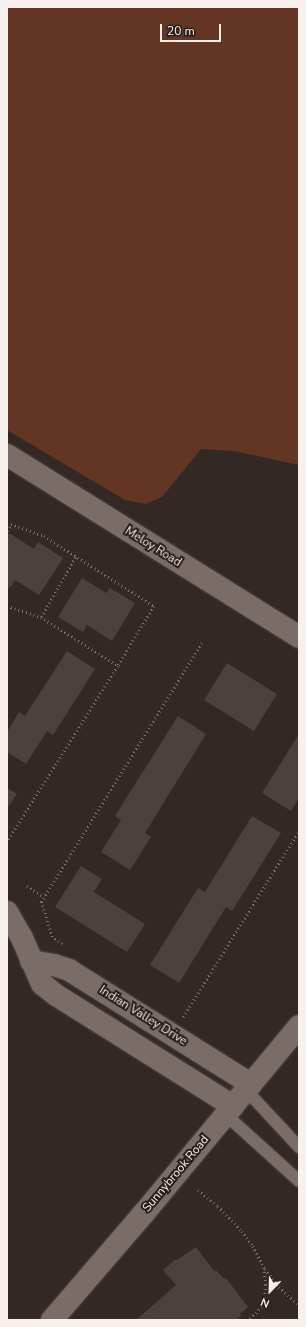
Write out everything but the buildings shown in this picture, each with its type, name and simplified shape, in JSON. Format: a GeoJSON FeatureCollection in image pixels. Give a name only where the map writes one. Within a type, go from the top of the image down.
{"type":"FeatureCollection","features":[{"type":"Feature","properties":{"kind":"street","name":"Meloy Road"},"geometry":{"type":"LineString","coordinates":[[7,455],[299,637]]}},
{"type":"Feature","properties":{"kind":"street"},"geometry":{"type":"LineString","coordinates":[[7,912],[22,938],[42,984],[56,995],[239,1099]]}},
{"type":"Feature","properties":{"kind":"street","name":"Indian Valley Drive"},"geometry":{"type":"LineString","coordinates":[[31,961],[54,964],[69,970],[239,1099]]}},
{"type":"Feature","properties":{"kind":"street","name":"Sunnybrook Road"},"geometry":{"type":"LineString","coordinates":[[52,1320],[144,1213],[299,1026]]}},
{"type":"Feature","properties":{"kind":"lane"},"geometry":{"type":"LineString","coordinates":[[239,1099],[299,1147]]}},
{"type":"Feature","properties":{"kind":"lane"},"geometry":{"type":"LineString","coordinates":[[239,1099],[299,1181]]}},
{"type":"Feature","properties":{"kind":"path"},"geometry":{"type":"LineString","coordinates":[[7,531],[12,524],[44,536],[154,606],[7,842]]}},
{"type":"Feature","properties":{"kind":"path"},"geometry":{"type":"LineString","coordinates":[[41,617],[76,556]]}},
{"type":"Feature","properties":{"kind":"path"},"geometry":{"type":"LineString","coordinates":[[7,606],[41,617],[118,666]]}},
{"type":"Feature","properties":{"kind":"path"},"geometry":{"type":"LineString","coordinates":[[65,946],[52,937],[41,902],[203,641]]}},
{"type":"Feature","properties":{"kind":"path"},"geometry":{"type":"LineString","coordinates":[[181,1020],[299,831]]}},
{"type":"Feature","properties":{"kind":"path"},"geometry":{"type":"LineString","coordinates":[[27,886],[44,897]]}},
{"type":"Feature","properties":{"kind":"path"},"geometry":{"type":"LineString","coordinates":[[198,1190],[218,1206],[242,1231],[253,1246],[264,1268],[279,1287],[299,1305]]}},
{"type":"Feature","properties":{"kind":"path"},"geometry":{"type":"LineString","coordinates":[[248,1320],[257,1313],[264,1303],[266,1285],[264,1268]]}},
{"type":"Feature","properties":{"kind":"shaded area"},"geometry":{"type":"Polygon","coordinates":[[[7,7],[299,7],[299,465],[234,451],[201,449],[162,497],[146,504],[125,500],[7,430],[7,7]]]}}]}
